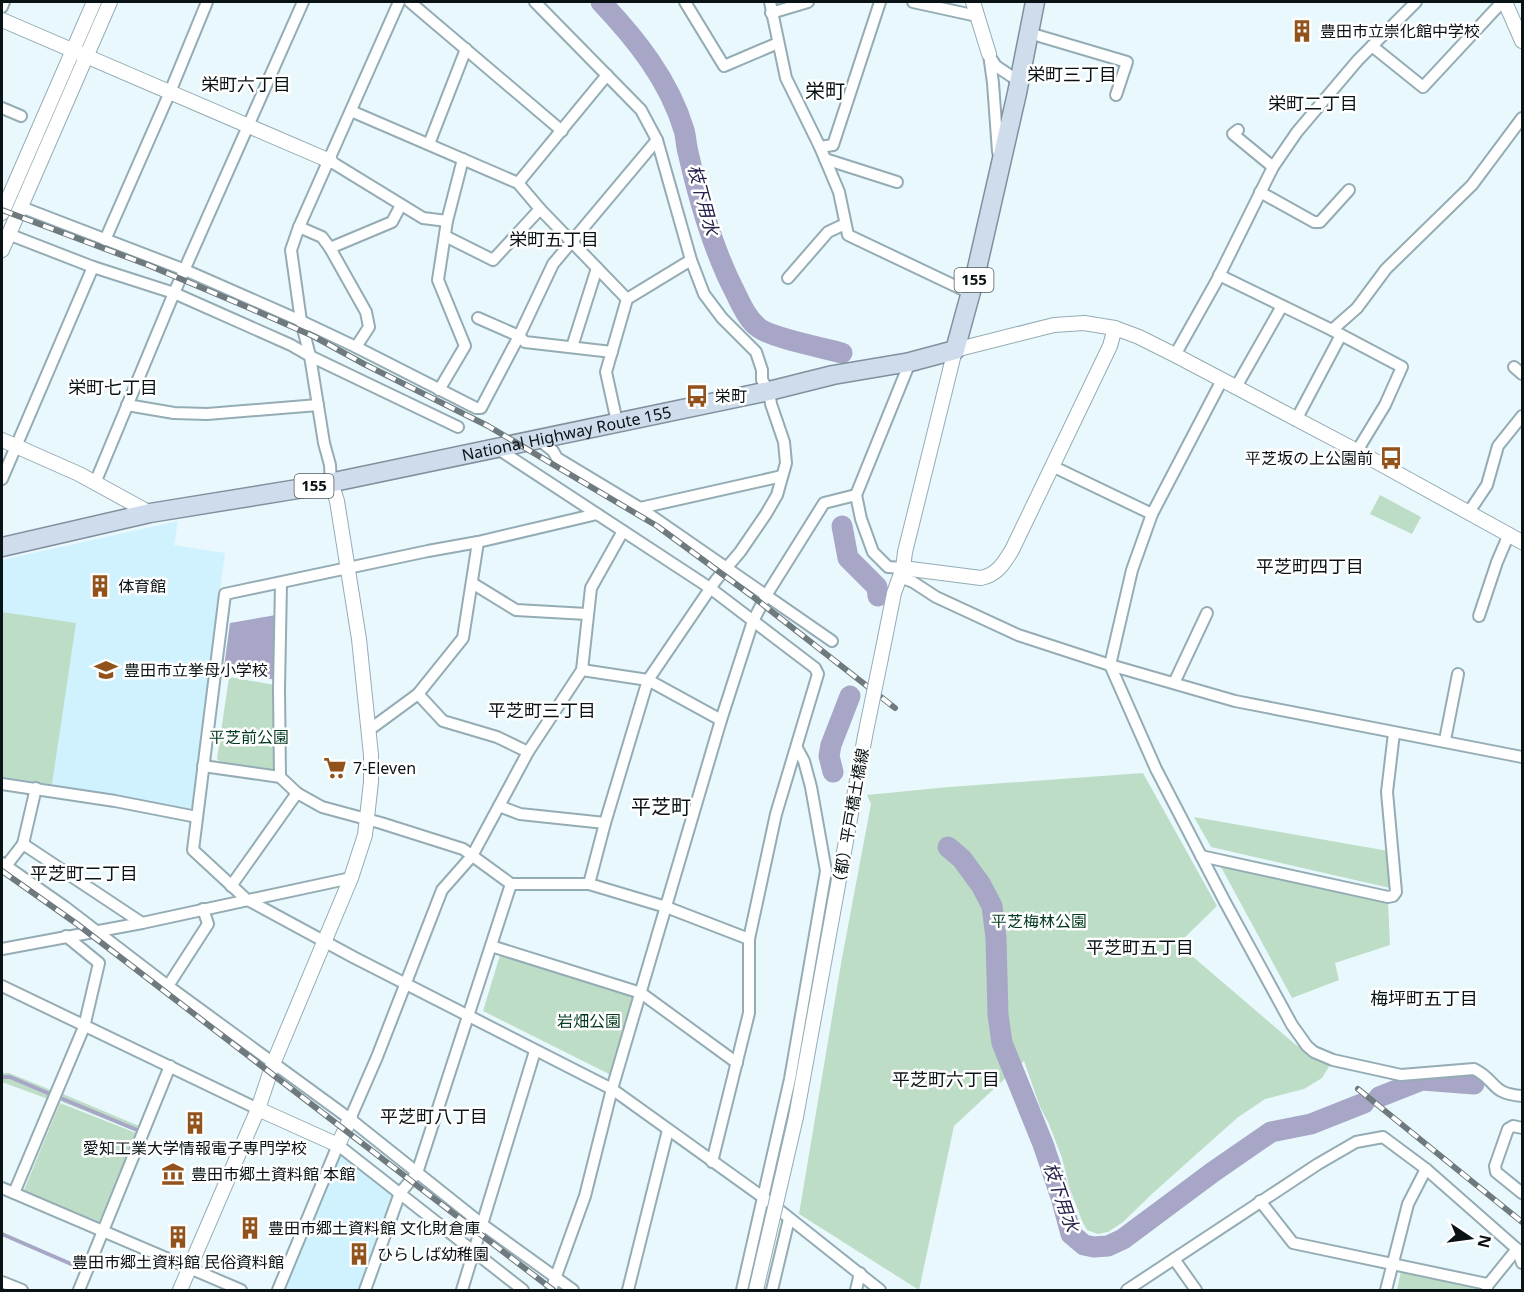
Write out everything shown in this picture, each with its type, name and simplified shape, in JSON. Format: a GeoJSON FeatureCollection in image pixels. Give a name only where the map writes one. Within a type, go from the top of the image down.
{"type":"FeatureCollection","features":[{"type":"Feature","properties":{"kind":"highway","name":"155"},"geometry":{"type":"LineString","coordinates":[[955,350],[964,321],[1020,82],[1035,2]]}},
{"type":"Feature","properties":{"kind":"highway","name":"National Highway Route 155"},"geometry":{"type":"LineString","coordinates":[[2,547],[150,513],[331,483],[769,392],[833,375],[910,362],[955,350]]}},
{"type":"Feature","properties":{"kind":"street"},"geometry":{"type":"LineString","coordinates":[[2,7],[4,2]]}},
{"type":"Feature","properties":{"kind":"street"},"geometry":{"type":"LineString","coordinates":[[2,250],[80,54],[94,2]]}},
{"type":"Feature","properties":{"kind":"street"},"geometry":{"type":"LineString","coordinates":[[3,205],[80,54],[110,2]]}},
{"type":"Feature","properties":{"kind":"street"},"geometry":{"type":"LineString","coordinates":[[105,240],[207,2]]}},
{"type":"Feature","properties":{"kind":"street"},"geometry":{"type":"LineString","coordinates":[[95,483],[174,294],[303,2]]}},
{"type":"Feature","properties":{"kind":"street"},"geometry":{"type":"LineString","coordinates":[[180,1290],[258,1109],[273,1064],[351,878],[368,820],[371,782],[369,730],[359,639],[337,501],[331,483],[330,465],[324,443],[310,356],[301,321],[291,250],[299,227],[399,2]]}},
{"type":"Feature","properties":{"kind":"street"},"geometry":{"type":"LineString","coordinates":[[410,2],[562,131]]}},
{"type":"Feature","properties":{"kind":"street"},"geometry":{"type":"LineString","coordinates":[[535,2],[641,111],[657,140],[691,260],[704,294],[722,318],[756,352],[762,370],[762,380],[769,392],[784,442],[786,463],[777,495],[766,514],[740,552],[725,567],[710,588],[648,680],[589,884]]}},
{"type":"Feature","properties":{"kind":"street"},"geometry":{"type":"LineString","coordinates":[[685,2],[724,66],[778,43]]}},
{"type":"Feature","properties":{"kind":"street"},"geometry":{"type":"LineString","coordinates":[[808,2],[770,7],[786,78],[839,192],[848,235],[970,293]]}},
{"type":"Feature","properties":{"kind":"street"},"geometry":{"type":"LineString","coordinates":[[820,147],[833,145],[880,2]]}},
{"type":"Feature","properties":{"kind":"street"},"geometry":{"type":"LineString","coordinates":[[913,2],[976,16]]}},
{"type":"Feature","properties":{"kind":"street"},"geometry":{"type":"LineString","coordinates":[[973,2],[989,54],[996,66],[1020,82]]}},
{"type":"Feature","properties":{"kind":"street"},"geometry":{"type":"LineString","coordinates":[[1175,355],[1219,275],[1273,166],[1320,103],[1416,2]]}},
{"type":"Feature","properties":{"kind":"street"},"geometry":{"type":"LineString","coordinates":[[1372,46],[1423,87],[1504,2],[1522,41]]}},
{"type":"Feature","properties":{"kind":"street"},"geometry":{"type":"LineString","coordinates":[[2,20],[330,160],[423,218],[447,221]]}},
{"type":"Feature","properties":{"kind":"street"},"geometry":{"type":"LineString","coordinates":[[1029,33],[1127,62],[1116,95]]}},
{"type":"Feature","properties":{"kind":"street"},"geometry":{"type":"LineString","coordinates":[[429,144],[466,49]]}},
{"type":"Feature","properties":{"kind":"street"},"geometry":{"type":"LineString","coordinates":[[989,54],[1000,166]]}},
{"type":"Feature","properties":{"kind":"street"},"geometry":{"type":"LineString","coordinates":[[518,183],[607,75]]}},
{"type":"Feature","properties":{"kind":"street"},"geometry":{"type":"LineString","coordinates":[[2,108],[21,116]]}},
{"type":"Feature","properties":{"kind":"street"},"geometry":{"type":"LineString","coordinates":[[351,111],[518,183],[627,299]]}},
{"type":"Feature","properties":{"kind":"street"},"geometry":{"type":"LineString","coordinates":[[1296,420],[1336,332],[1386,269],[1472,185],[1522,118]]}},
{"type":"Feature","properties":{"kind":"street"},"geometry":{"type":"LineString","coordinates":[[1238,129],[1233,134],[1273,166]]}},
{"type":"Feature","properties":{"kind":"street"},"geometry":{"type":"LineString","coordinates":[[21,207],[185,270],[301,321],[476,408],[481,408],[553,264],[657,140]]}},
{"type":"Feature","properties":{"kind":"street"},"geometry":{"type":"LineString","coordinates":[[439,390],[465,346],[438,280],[447,221],[463,159]]}},
{"type":"Feature","properties":{"kind":"street"},"geometry":{"type":"LineString","coordinates":[[825,159],[897,182]]}},
{"type":"Feature","properties":{"kind":"street"},"geometry":{"type":"LineString","coordinates":[[1260,192],[1314,222],[1320,222],[1349,190]]}},
{"type":"Feature","properties":{"kind":"street"},"geometry":{"type":"LineString","coordinates":[[330,248],[392,222],[401,205]]}},
{"type":"Feature","properties":{"kind":"street"},"geometry":{"type":"LineString","coordinates":[[445,236],[493,260],[540,209]]}},
{"type":"Feature","properties":{"kind":"street"},"geometry":{"type":"LineString","coordinates":[[788,278],[828,232],[845,224]]}},
{"type":"Feature","properties":{"kind":"street"},"geometry":{"type":"LineString","coordinates":[[299,227],[322,237],[366,312],[369,327],[356,347]]}},
{"type":"Feature","properties":{"kind":"street"},"geometry":{"type":"LineString","coordinates":[[8,234],[93,267],[174,294],[291,345],[458,427]]}},
{"type":"Feature","properties":{"kind":"street"},"geometry":{"type":"LineString","coordinates":[[617,422],[606,372],[627,299],[691,260]]}},
{"type":"Feature","properties":{"kind":"street"},"geometry":{"type":"LineString","coordinates":[[2,479],[93,267]]}},
{"type":"Feature","properties":{"kind":"street"},"geometry":{"type":"LineString","coordinates":[[573,347],[597,268]]}},
{"type":"Feature","properties":{"kind":"street"},"geometry":{"type":"LineString","coordinates":[[1219,275],[1402,367],[1385,405],[1357,451]]}},
{"type":"Feature","properties":{"kind":"street"},"geometry":{"type":"LineString","coordinates":[[1236,387],[1282,306]]}},
{"type":"Feature","properties":{"kind":"street"},"geometry":{"type":"LineString","coordinates":[[478,318],[519,336],[525,342],[612,352]]}},
{"type":"Feature","properties":{"kind":"street"},"geometry":{"type":"LineString","coordinates":[[955,350],[1054,325],[1084,323],[1115,328],[1175,355],[1236,387],[1522,542]]}},
{"type":"Feature","properties":{"kind":"street"},"geometry":{"type":"LineString","coordinates":[[902,573],[971,578],[990,576],[1002,566],[1012,550],[1110,346],[1115,328]]}},
{"type":"Feature","properties":{"kind":"street","name":"（都）平戸橋土橋線"},"geometry":{"type":"LineString","coordinates":[[756,1290],[796,1117],[865,736],[894,593],[902,573],[905,552],[955,350]]}},
{"type":"Feature","properties":{"kind":"street"},"geometry":{"type":"LineString","coordinates":[[910,362],[856,495],[861,519],[873,552],[888,567],[902,573],[936,597],[1018,635],[1110,665],[1235,701],[1394,733],[1445,740],[1522,757]]}},
{"type":"Feature","properties":{"kind":"street"},"geometry":{"type":"LineString","coordinates":[[1222,380],[1152,514],[1132,570],[1110,665],[1156,769],[1201,856],[1292,1025],[1314,1052],[1343,1063],[1401,1075],[1474,1068],[1482,1073],[1496,1089],[1522,1096]]}},
{"type":"Feature","properties":{"kind":"street"},"geometry":{"type":"LineString","coordinates":[[127,405],[174,413],[207,414],[318,405]]}},
{"type":"Feature","properties":{"kind":"street"},"geometry":{"type":"LineString","coordinates":[[1469,512],[1487,485],[1498,446],[1522,416]]}},
{"type":"Feature","properties":{"kind":"street"},"geometry":{"type":"LineString","coordinates":[[539,440],[553,451],[557,458],[640,508],[832,641]]}},
{"type":"Feature","properties":{"kind":"street"},"geometry":{"type":"LineString","coordinates":[[2,441],[95,483],[150,513]]}},
{"type":"Feature","properties":{"kind":"street"},"geometry":{"type":"LineString","coordinates":[[496,447],[710,588],[815,668],[818,674],[776,814],[749,939],[749,1013],[712,1162]]}},
{"type":"Feature","properties":{"kind":"street"},"geometry":{"type":"LineString","coordinates":[[1052,466],[1152,514]]}},
{"type":"Feature","properties":{"kind":"street"},"geometry":{"type":"LineString","coordinates":[[640,508],[782,476]]}},
{"type":"Feature","properties":{"kind":"street"},"geometry":{"type":"LineString","coordinates":[[552,1290],[585,1196],[612,1089],[721,720],[753,621],[767,594],[824,503],[856,495]]}},
{"type":"Feature","properties":{"kind":"street"},"geometry":{"type":"LineString","coordinates":[[597,514],[478,542],[225,594],[193,850],[246,899],[325,943],[612,1089],[764,1198],[880,1290]]}},
{"type":"Feature","properties":{"kind":"street"},"geometry":{"type":"LineString","coordinates":[[278,1290],[377,1057],[442,890],[472,856],[528,752],[582,670],[591,588],[623,531]]}},
{"type":"Feature","properties":{"kind":"street"},"geometry":{"type":"LineString","coordinates":[[1479,616],[1509,534]]}},
{"type":"Feature","properties":{"kind":"street"},"geometry":{"type":"LineString","coordinates":[[369,730],[418,694],[463,638],[478,542]]}},
{"type":"Feature","properties":{"kind":"street"},"geometry":{"type":"LineString","coordinates":[[280,777],[281,583]]}},
{"type":"Feature","properties":{"kind":"street"},"geometry":{"type":"LineString","coordinates":[[472,583],[516,610],[587,614]]}},
{"type":"Feature","properties":{"kind":"street"},"geometry":{"type":"LineString","coordinates":[[1174,683],[1207,613]]}},
{"type":"Feature","properties":{"kind":"street"},"geometry":{"type":"LineString","coordinates":[[582,670],[648,680],[721,720]]}},
{"type":"Feature","properties":{"kind":"street"},"geometry":{"type":"LineString","coordinates":[[1445,740],[1458,674]]}},
{"type":"Feature","properties":{"kind":"street"},"geometry":{"type":"LineString","coordinates":[[418,694],[443,721],[497,737],[528,752]]}},
{"type":"Feature","properties":{"kind":"street"},"geometry":{"type":"LineString","coordinates":[[1201,856],[1388,897],[1393,896],[1395,892],[1387,792],[1394,733]]}},
{"type":"Feature","properties":{"kind":"street"},"geometry":{"type":"LineString","coordinates":[[742,1290],[790,1079],[826,871],[804,761],[797,748]]}},
{"type":"Feature","properties":{"kind":"street"},"geometry":{"type":"LineString","coordinates":[[203,766],[280,777],[297,793],[322,807],[463,849],[511,884],[589,884],[666,907],[749,939]]}},
{"type":"Feature","properties":{"kind":"street"},"geometry":{"type":"LineString","coordinates":[[2,784],[197,817]]}},
{"type":"Feature","properties":{"kind":"street"},"geometry":{"type":"LineString","coordinates":[[36,788],[23,844],[4,864],[350,1119],[483,1225],[573,1290]]}},
{"type":"Feature","properties":{"kind":"street"},"geometry":{"type":"LineString","coordinates":[[231,886],[297,793]]}},
{"type":"Feature","properties":{"kind":"street"},"geometry":{"type":"LineString","coordinates":[[499,806],[520,814],[605,823]]}},
{"type":"Feature","properties":{"kind":"street"},"geometry":{"type":"LineString","coordinates":[[23,844],[142,923]]}},
{"type":"Feature","properties":{"kind":"street"},"geometry":{"type":"LineString","coordinates":[[2,949],[142,923],[351,878]]}},
{"type":"Feature","properties":{"kind":"street"},"geometry":{"type":"LineString","coordinates":[[365,1290],[400,1193],[417,1173],[511,884]]}},
{"type":"Feature","properties":{"kind":"street"},"geometry":{"type":"LineString","coordinates":[[168,986],[208,924],[203,909]]}},
{"type":"Feature","properties":{"kind":"street"},"geometry":{"type":"LineString","coordinates":[[14,1193],[84,1027],[99,963],[66,936]]}},
{"type":"Feature","properties":{"kind":"street"},"geometry":{"type":"LineString","coordinates":[[491,946],[641,993],[737,1063]]}},
{"type":"Feature","properties":{"kind":"street"},"geometry":{"type":"LineString","coordinates":[[2,986],[84,1027],[338,1145],[523,1290]]}},
{"type":"Feature","properties":{"kind":"street"},"geometry":{"type":"LineString","coordinates":[[462,1290],[535,1051]]}},
{"type":"Feature","properties":{"kind":"street"},"geometry":{"type":"LineString","coordinates":[[79,1290],[170,1066]]}},
{"type":"Feature","properties":{"kind":"street"},"geometry":{"type":"LineString","coordinates":[[1522,1128],[1513,1126],[1508,1129],[1495,1166],[1496,1172],[1522,1193]]}},
{"type":"Feature","properties":{"kind":"street"},"geometry":{"type":"LineString","coordinates":[[628,1290],[668,1130]]}},
{"type":"Feature","properties":{"kind":"street"},"geometry":{"type":"LineString","coordinates":[[1127,1290],[1260,1201],[1356,1142],[1378,1137],[1383,1137],[1426,1169],[1517,1249],[1522,1263]]}},
{"type":"Feature","properties":{"kind":"street"},"geometry":{"type":"LineString","coordinates":[[1386,1290],[1408,1204],[1426,1169]]}},
{"type":"Feature","properties":{"kind":"street"},"geometry":{"type":"LineString","coordinates":[[2,1188],[241,1290]]}},
{"type":"Feature","properties":{"kind":"street"},"geometry":{"type":"LineString","coordinates":[[1260,1201],[1293,1243],[1487,1284],[1487,1288],[1517,1249]]}},
{"type":"Feature","properties":{"kind":"street"},"geometry":{"type":"LineString","coordinates":[[772,1290],[789,1219]]}},
{"type":"Feature","properties":{"kind":"street"},"geometry":{"type":"LineString","coordinates":[[1174,1259],[1196,1290]]}},
{"type":"Feature","properties":{"kind":"street"},"geometry":{"type":"LineString","coordinates":[[856,1290],[860,1273]]}},
{"type":"Feature","properties":{"kind":"street"},"geometry":{"type":"LineString","coordinates":[[2,1282],[22,1290]]}},
{"type":"Feature","properties":{"kind":"shaded area","name":"豊田市立挙母小学校"},"geometry":{"type":"Polygon","coordinates":[[[178,521],[174,545],[225,553],[192,806],[187,810],[151,802],[2,779],[2,560],[178,521]]]}},
{"type":"Feature","properties":{"kind":"shaded area"},"geometry":{"type":"Polygon","coordinates":[[[276,615],[275,680],[224,667],[230,623],[276,615]]]}},
{"type":"Feature","properties":{"kind":"shaded area"},"geometry":{"type":"Polygon","coordinates":[[[339,1152],[395,1197],[362,1290],[282,1290],[339,1152]]]}},
{"type":"Feature","properties":{"kind":"green space"},"geometry":{"type":"Polygon","coordinates":[[[1380,495],[1421,517],[1412,534],[1370,514],[1380,495]]]}},
{"type":"Feature","properties":{"kind":"green space"},"geometry":{"type":"Polygon","coordinates":[[[2,612],[76,623],[52,784],[2,777],[2,612]]]}},
{"type":"Feature","properties":{"kind":"green space","name":"平芝前公園"},"geometry":{"type":"Polygon","coordinates":[[[229,677],[275,685],[278,771],[222,763],[217,759],[229,677]]]}},
{"type":"Feature","properties":{"kind":"green space","name":"平芝梅林公園"},"geometry":{"type":"Polygon","coordinates":[[[1143,773],[1217,906],[1178,944],[1296,1045],[1333,1060],[1322,1078],[1304,1089],[1265,1099],[1237,1118],[1123,1222],[1108,1232],[1098,1234],[1087,1230],[1082,1221],[1062,1158],[1040,1107],[1024,1061],[954,1126],[919,1290],[799,1214],[842,958],[871,804],[867,795],[1143,773]]]}},
{"type":"Feature","properties":{"kind":"green space"},"geometry":{"type":"Polygon","coordinates":[[[1194,817],[1394,852],[1390,888],[1211,847],[1194,817]]]}},
{"type":"Feature","properties":{"kind":"green space"},"geometry":{"type":"Polygon","coordinates":[[[1222,863],[1388,902],[1390,945],[1335,963],[1339,980],[1292,998],[1221,867],[1222,863]]]}},
{"type":"Feature","properties":{"kind":"green space","name":"岩畑公園"},"geometry":{"type":"Polygon","coordinates":[[[500,955],[636,995],[613,1076],[483,1011],[500,955]]]}},
{"type":"Feature","properties":{"kind":"green space"},"geometry":{"type":"Polygon","coordinates":[[[2,1073],[9,1073],[51,1090],[48,1099],[2,1082],[2,1073]]]}},
{"type":"Feature","properties":{"kind":"green space"},"geometry":{"type":"Polygon","coordinates":[[[63,1094],[139,1126],[137,1132],[60,1101],[63,1094]]]}},
{"type":"Feature","properties":{"kind":"green space"},"geometry":{"type":"Polygon","coordinates":[[[60,1103],[136,1133],[99,1222],[24,1190],[60,1103]]]}},
{"type":"Feature","properties":{"kind":"green space"},"geometry":{"type":"Polygon","coordinates":[[[1401,1271],[1484,1287],[1485,1290],[1397,1290],[1401,1271]]]}},
{"type":"Feature","properties":{"kind":"waterway","name":"枝下用水"},"geometry":{"type":"LineString","coordinates":[[601,2],[639,46],[670,94],[684,130],[697,189],[714,243],[748,317],[766,332],[842,353]]}},
{"type":"Feature","properties":{"kind":"waterway","name":"枝下用水"},"geometry":{"type":"LineString","coordinates":[[842,526],[848,558],[877,587],[878,596]]}},
{"type":"Feature","properties":{"kind":"waterway","name":"枝下用水"},"geometry":{"type":"LineString","coordinates":[[833,772],[829,756],[831,745],[850,696]]}},
{"type":"Feature","properties":{"kind":"waterway","name":"枝下用水"},"geometry":{"type":"LineString","coordinates":[[948,847],[962,859],[981,885],[992,906],[996,938],[998,1015],[1002,1043],[1043,1144],[1071,1234],[1084,1245],[1108,1246],[1123,1239],[1271,1132],[1311,1124],[1364,1103]]}},
{"type":"Feature","properties":{"kind":"waterway"},"geometry":{"type":"LineString","coordinates":[[2,1077],[10,1077],[50,1094]]}},
{"type":"Feature","properties":{"kind":"waterway","name":"枝下用水"},"geometry":{"type":"LineString","coordinates":[[1379,1097],[1422,1080],[1474,1084]]}},
{"type":"Feature","properties":{"kind":"waterway"},"geometry":{"type":"LineString","coordinates":[[63,1099],[137,1130]]}},
{"type":"Feature","properties":{"kind":"waterway"},"geometry":{"type":"LineString","coordinates":[[2,1234],[78,1267]]}},
{"type":"Feature","properties":{"kind":"railway"},"geometry":{"type":"LineString","coordinates":[[2,210],[148,265],[313,336],[488,426],[657,526],[752,596],[895,708]]}},
{"type":"Feature","properties":{"kind":"railway"},"geometry":{"type":"LineString","coordinates":[[2,871],[77,924],[553,1290]]}},
{"type":"Feature","properties":{"kind":"railway"},"geometry":{"type":"LineString","coordinates":[[1358,1089],[1522,1222]]}},
{"type":"Feature","properties":{"kind":"place","name":"豊田市立崇化館中学校"},"geometry":{"type":"Point","coordinates":[1302,31]}},
{"type":"Feature","properties":{"kind":"place","name":"栄町"},"geometry":{"type":"Point","coordinates":[697,396]}},
{"type":"Feature","properties":{"kind":"place","name":"平芝坂の上公園前"},"geometry":{"type":"Point","coordinates":[1391,458]}},
{"type":"Feature","properties":{"kind":"place","name":"体育館"},"geometry":{"type":"Point","coordinates":[100,586]}},
{"type":"Feature","properties":{"kind":"place","name":"豊田市立挙母小学校"},"geometry":{"type":"Point","coordinates":[106,670]}},
{"type":"Feature","properties":{"kind":"place","name":"7-Eleven"},"geometry":{"type":"Point","coordinates":[335,768]}},
{"type":"Feature","properties":{"kind":"place","name":"愛知工業大学情報電子専門学校"},"geometry":{"type":"Point","coordinates":[195,1123]}},
{"type":"Feature","properties":{"kind":"place","name":"豊田市郷土資料館 本館"},"geometry":{"type":"Point","coordinates":[173,1174]}},
{"type":"Feature","properties":{"kind":"place","name":"豊田市郷土資料館 文化財倉庫"},"geometry":{"type":"Point","coordinates":[250,1228]}},
{"type":"Feature","properties":{"kind":"place","name":"豊田市郷土資料館 民俗資料館"},"geometry":{"type":"Point","coordinates":[178,1237]}},
{"type":"Feature","properties":{"kind":"place","name":"ひらしば幼稚園"},"geometry":{"type":"Point","coordinates":[359,1254]}},
{"type":"Feature","properties":{"kind":"district","name":"栄町三丁目"},"geometry":{"type":"Point","coordinates":[1072,75]}},
{"type":"Feature","properties":{"kind":"district","name":"栄町六丁目"},"geometry":{"type":"Point","coordinates":[246,85]}},
{"type":"Feature","properties":{"kind":"district","name":"栄町"},"geometry":{"type":"Point","coordinates":[825,91]}},
{"type":"Feature","properties":{"kind":"district","name":"栄町二丁目"},"geometry":{"type":"Point","coordinates":[1313,104]}},
{"type":"Feature","properties":{"kind":"district","name":"栄町五丁目"},"geometry":{"type":"Point","coordinates":[554,240]}},
{"type":"Feature","properties":{"kind":"district","name":"栄町七丁目"},"geometry":{"type":"Point","coordinates":[113,388]}},
{"type":"Feature","properties":{"kind":"district","name":"平芝町四丁目"},"geometry":{"type":"Point","coordinates":[1310,567]}},
{"type":"Feature","properties":{"kind":"district","name":"平芝町三丁目"},"geometry":{"type":"Point","coordinates":[542,711]}},
{"type":"Feature","properties":{"kind":"district","name":"平芝町"},"geometry":{"type":"Point","coordinates":[661,807]}},
{"type":"Feature","properties":{"kind":"district","name":"平芝町二丁目"},"geometry":{"type":"Point","coordinates":[84,874]}},
{"type":"Feature","properties":{"kind":"district","name":"平芝町五丁目"},"geometry":{"type":"Point","coordinates":[1140,948]}},
{"type":"Feature","properties":{"kind":"district","name":"梅坪町五丁目"},"geometry":{"type":"Point","coordinates":[1424,999]}},
{"type":"Feature","properties":{"kind":"district","name":"平芝町六丁目"},"geometry":{"type":"Point","coordinates":[946,1080]}},
{"type":"Feature","properties":{"kind":"district","name":"平芝町八丁目"},"geometry":{"type":"Point","coordinates":[434,1117]}}]}
